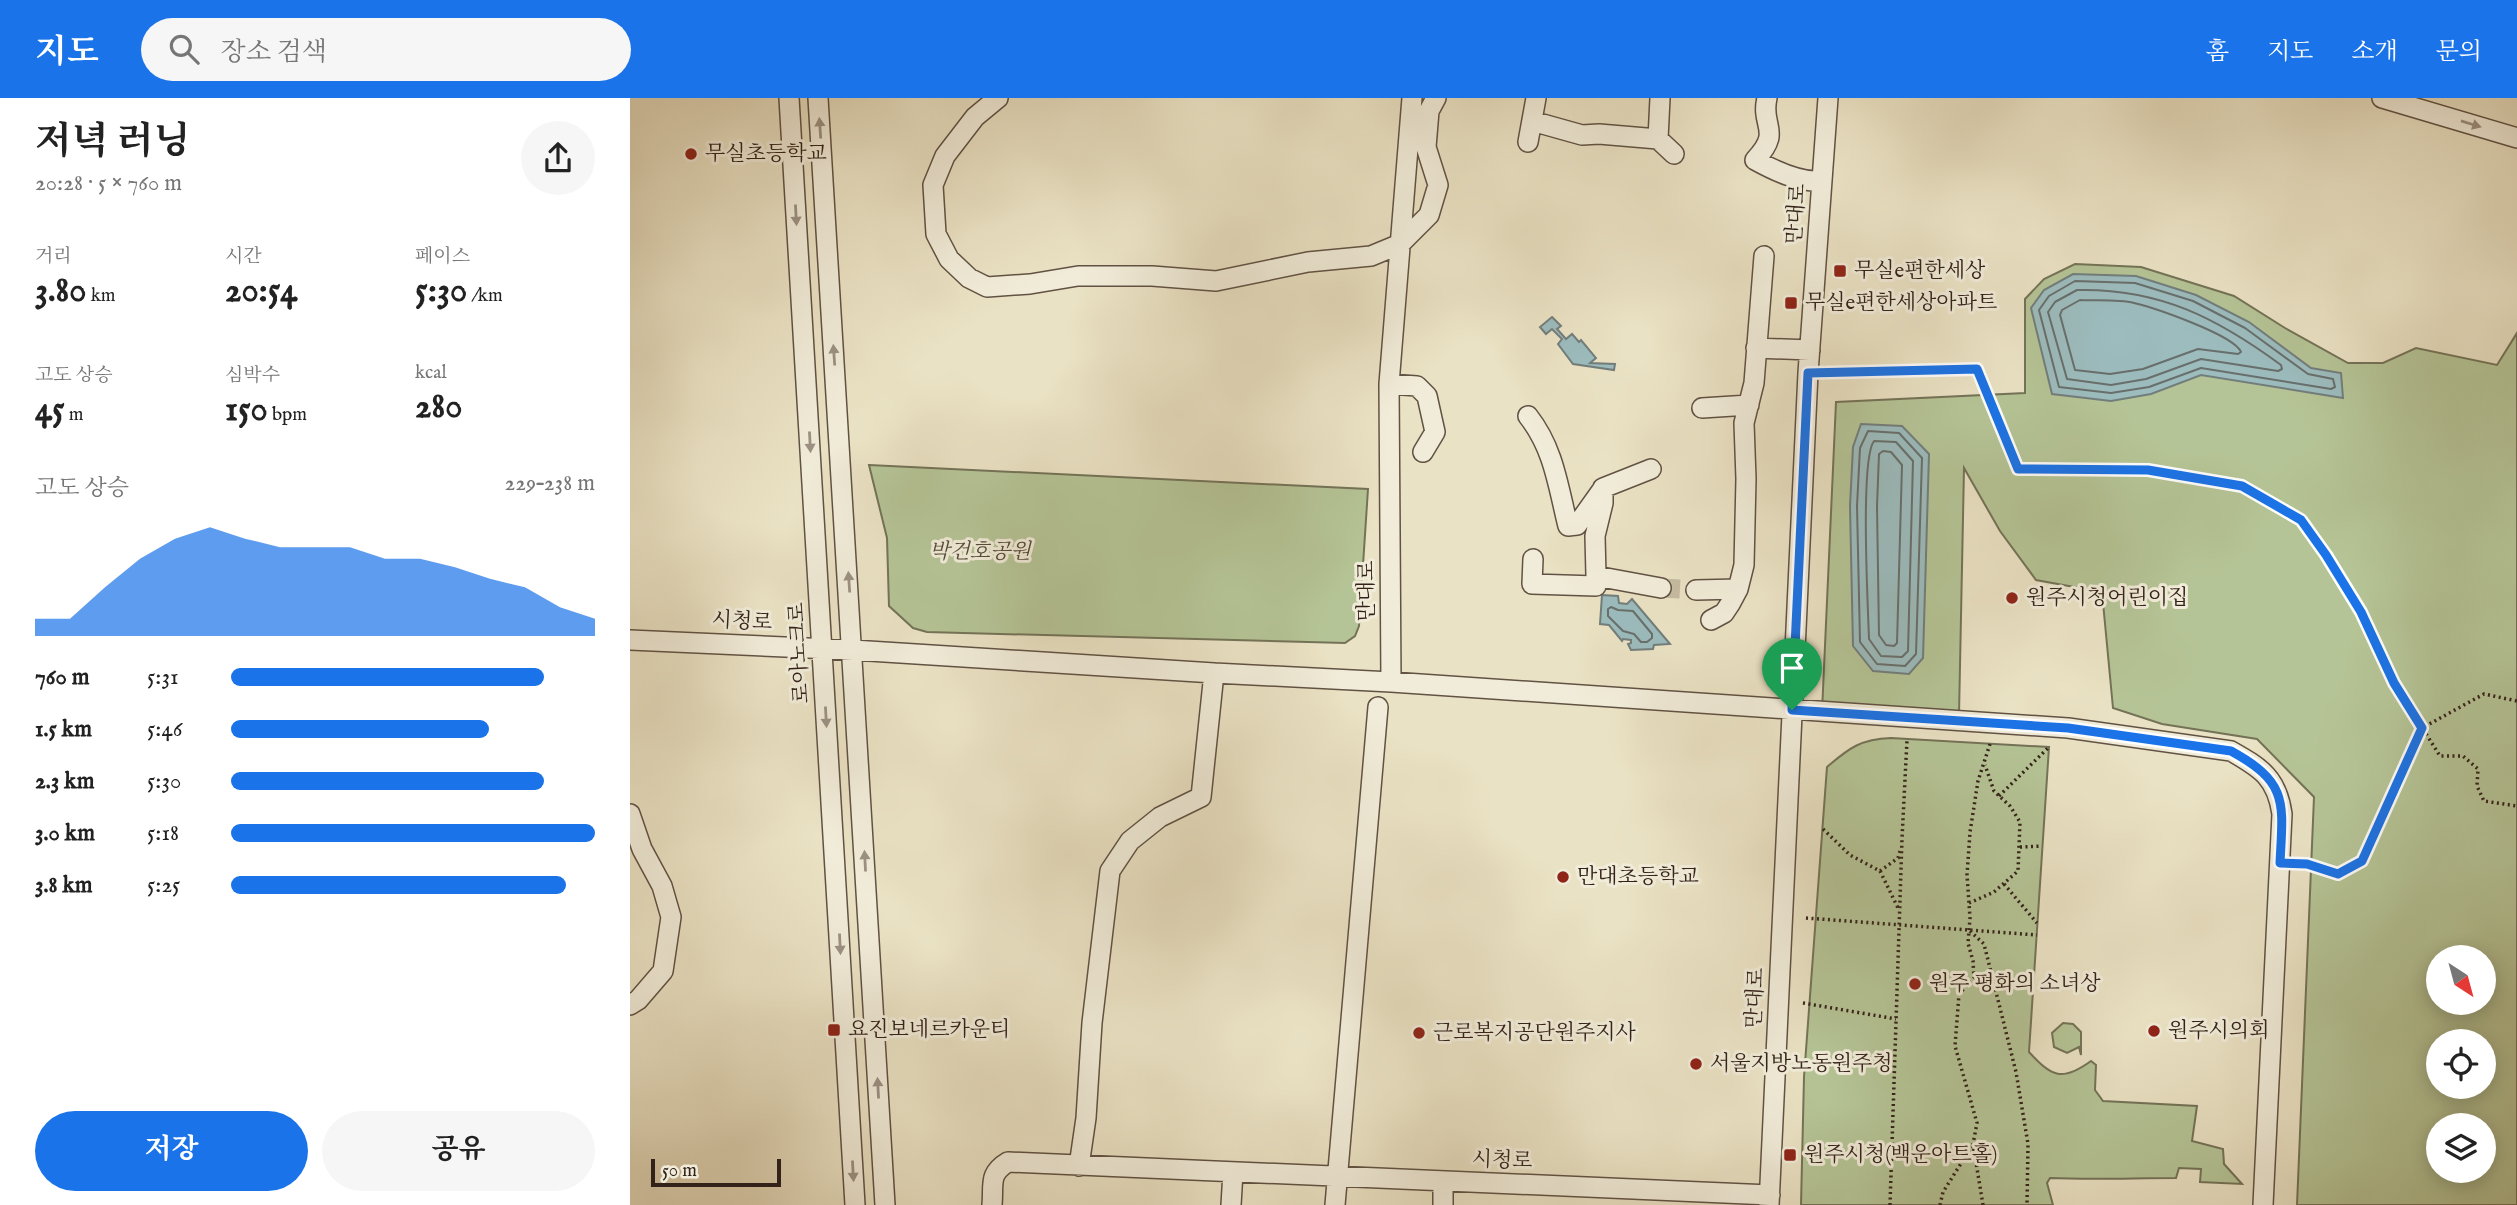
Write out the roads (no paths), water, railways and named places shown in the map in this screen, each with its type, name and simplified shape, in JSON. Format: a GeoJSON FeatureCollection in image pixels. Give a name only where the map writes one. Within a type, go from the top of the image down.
{"type":"FeatureCollection","features":[{"type":"Feature","properties":{"kind":"street","name":"로아노크로"},"geometry":{"type":"LineString","coordinates":[[789,98],[855,1205]]}},
{"type":"Feature","properties":{"kind":"street"},"geometry":{"type":"LineString","coordinates":[[818,98],[885,1205]]}},
{"type":"Feature","properties":{"kind":"street"},"geometry":{"type":"LineString","coordinates":[[998,98],[975,117],[945,156],[933,185],[936,234],[944,251],[969,278],[987,287],[1030,284],[1078,276],[1152,276],[1216,281],[1308,262],[1371,256],[1400,244],[1429,215],[1438,185],[1426,147],[1429,111],[1436,98]]}},
{"type":"Feature","properties":{"kind":"street","name":"만대로"},"geometry":{"type":"LineString","coordinates":[[1391,682],[1389,384],[1412,98]]}},
{"type":"Feature","properties":{"kind":"street"},"geometry":{"type":"LineString","coordinates":[[1528,142],[1535,98]]}},
{"type":"Feature","properties":{"kind":"street"},"geometry":{"type":"LineString","coordinates":[[1658,139],[1660,98]]}},
{"type":"Feature","properties":{"kind":"street"},"geometry":{"type":"LineString","coordinates":[[1767,98],[1764,110],[1770,125],[1768,146],[1755,160],[1769,168],[1810,182],[1822,181]]}},
{"type":"Feature","properties":{"kind":"street","name":"만대로"},"geometry":{"type":"LineString","coordinates":[[1770,1200],[1808,373],[1828,98]]}},
{"type":"Feature","properties":{"kind":"street"},"geometry":{"type":"LineString","coordinates":[[2382,98],[2517,138]]}},
{"type":"Feature","properties":{"kind":"street"},"geometry":{"type":"LineString","coordinates":[[1532,121],[1582,135],[1658,139],[1674,154]]}},
{"type":"Feature","properties":{"kind":"street"},"geometry":{"type":"LineString","coordinates":[[1711,620],[1724,613],[1738,589],[1744,565],[1744,423],[1754,383],[1764,256]]}},
{"type":"Feature","properties":{"kind":"street"},"geometry":{"type":"LineString","coordinates":[[1756,348],[1810,350]]}},
{"type":"Feature","properties":{"kind":"street"},"geometry":{"type":"LineString","coordinates":[[1389,384],[1417,386],[1427,396],[1435,432],[1423,452]]}},
{"type":"Feature","properties":{"kind":"street"},"geometry":{"type":"LineString","coordinates":[[1702,408],[1749,405]]}},
{"type":"Feature","properties":{"kind":"street"},"geometry":{"type":"LineString","coordinates":[[1528,416],[1541,433],[1551,455],[1568,526],[1577,525],[1603,488],[1651,469]]}},
{"type":"Feature","properties":{"kind":"street"},"geometry":{"type":"LineString","coordinates":[[1533,559],[1532,584],[1596,586],[1595,536],[1603,503],[1603,488]]}},
{"type":"Feature","properties":{"kind":"street"},"geometry":{"type":"LineString","coordinates":[[1596,576],[1619,578],[1661,588]]}},
{"type":"Feature","properties":{"kind":"street"},"geometry":{"type":"LineString","coordinates":[[1696,590],[1738,589]]}},
{"type":"Feature","properties":{"kind":"street","name":"시청로"},"geometry":{"type":"LineString","coordinates":[[630,640],[853,650]]}},
{"type":"Feature","properties":{"kind":"street"},"geometry":{"type":"LineString","coordinates":[[853,650],[1391,682],[2068,728],[2231,751],[2267,774],[2279,793],[2282,814],[2263,1205]]}},
{"type":"Feature","properties":{"kind":"street"},"geometry":{"type":"LineString","coordinates":[[1079,1166],[1110,871],[1130,841],[1160,817],[1201,797],[1214,673]]}},
{"type":"Feature","properties":{"kind":"street"},"geometry":{"type":"LineString","coordinates":[[1335,1205],[1378,708]]}},
{"type":"Feature","properties":{"kind":"street"},"geometry":{"type":"LineString","coordinates":[[630,814],[642,849],[662,886],[671,917],[663,971],[638,1000],[630,1004]]}},
{"type":"Feature","properties":{"kind":"street","name":"시청로"},"geometry":{"type":"LineString","coordinates":[[992,1205],[994,1174],[1008,1162],[1443,1181],[1646,1198],[1770,1200]]}},
{"type":"Feature","properties":{"kind":"street"},"geometry":{"type":"LineString","coordinates":[[1231,1205],[1233,1172]]}},
{"type":"Feature","properties":{"kind":"street"},"geometry":{"type":"LineString","coordinates":[[1443,1181],[1443,1205]]}},
{"type":"Feature","properties":{"kind":"water"},"geometry":{"type":"Polygon","coordinates":[[[2073,274],[2136,276],[2196,295],[2249,322],[2311,368],[2341,373],[2343,398],[2201,375],[2151,394],[2111,401],[2052,394],[2031,308],[2044,290],[2073,274]]]}},
{"type":"Feature","properties":{"kind":"water"},"geometry":{"type":"Polygon","coordinates":[[[1552,317],[1561,326],[1557,329],[1566,339],[1572,334],[1579,342],[1581,340],[1596,358],[1590,363],[1615,364],[1614,370],[1573,364],[1558,344],[1562,339],[1552,329],[1546,334],[1540,327],[1552,317]]]}},
{"type":"Feature","properties":{"kind":"water"},"geometry":{"type":"Polygon","coordinates":[[[1861,424],[1902,426],[1929,454],[1923,658],[1909,674],[1873,671],[1853,646],[1850,506],[1853,447],[1861,424]]]}},
{"type":"Feature","properties":{"kind":"water"},"geometry":{"type":"Polygon","coordinates":[[[1602,595],[1618,596],[1619,603],[1627,604],[1632,599],[1670,644],[1654,645],[1653,649],[1631,650],[1628,644],[1631,640],[1622,641],[1609,625],[1600,624],[1602,595]]]}},
{"type":"Feature","properties":{"kind":"tunnel"},"geometry":{"type":"LineString","coordinates":[[1661,588],[1696,590]]}},
{"type":"Feature","properties":{"kind":"place","name":"무실초등학교"},"geometry":{"type":"Point","coordinates":[691,154]}},
{"type":"Feature","properties":{"kind":"place","name":"무실e편한세상"},"geometry":{"type":"Point","coordinates":[1840,271]}},
{"type":"Feature","properties":{"kind":"place","name":"무실e편한세상아파트"},"geometry":{"type":"Point","coordinates":[1791,303]}},
{"type":"Feature","properties":{"kind":"place","name":"원주시청어린이집"},"geometry":{"type":"Point","coordinates":[2012,598]}},
{"type":"Feature","properties":{"kind":"place","name":"만대초등학교"},"geometry":{"type":"Point","coordinates":[1563,877]}},
{"type":"Feature","properties":{"kind":"place","name":"원주 평화의 소녀상"},"geometry":{"type":"Point","coordinates":[1915,984]}},
{"type":"Feature","properties":{"kind":"place","name":"요진보네르카운티"},"geometry":{"type":"Point","coordinates":[834,1030]}},
{"type":"Feature","properties":{"kind":"place","name":"원주시의회"},"geometry":{"type":"Point","coordinates":[2154,1031]}},
{"type":"Feature","properties":{"kind":"place","name":"근로복지공단원주지사"},"geometry":{"type":"Point","coordinates":[1419,1033]}},
{"type":"Feature","properties":{"kind":"place","name":"서울지방노동원주청"},"geometry":{"type":"Point","coordinates":[1696,1064]}},
{"type":"Feature","properties":{"kind":"place","name":"원주시청(백운아트홀)"},"geometry":{"type":"Point","coordinates":[1790,1155]}},
{"type":"Feature","properties":{"kind":"park label","name":"박건호공원"},"geometry":{"type":"Point","coordinates":[980,552]}}]}
